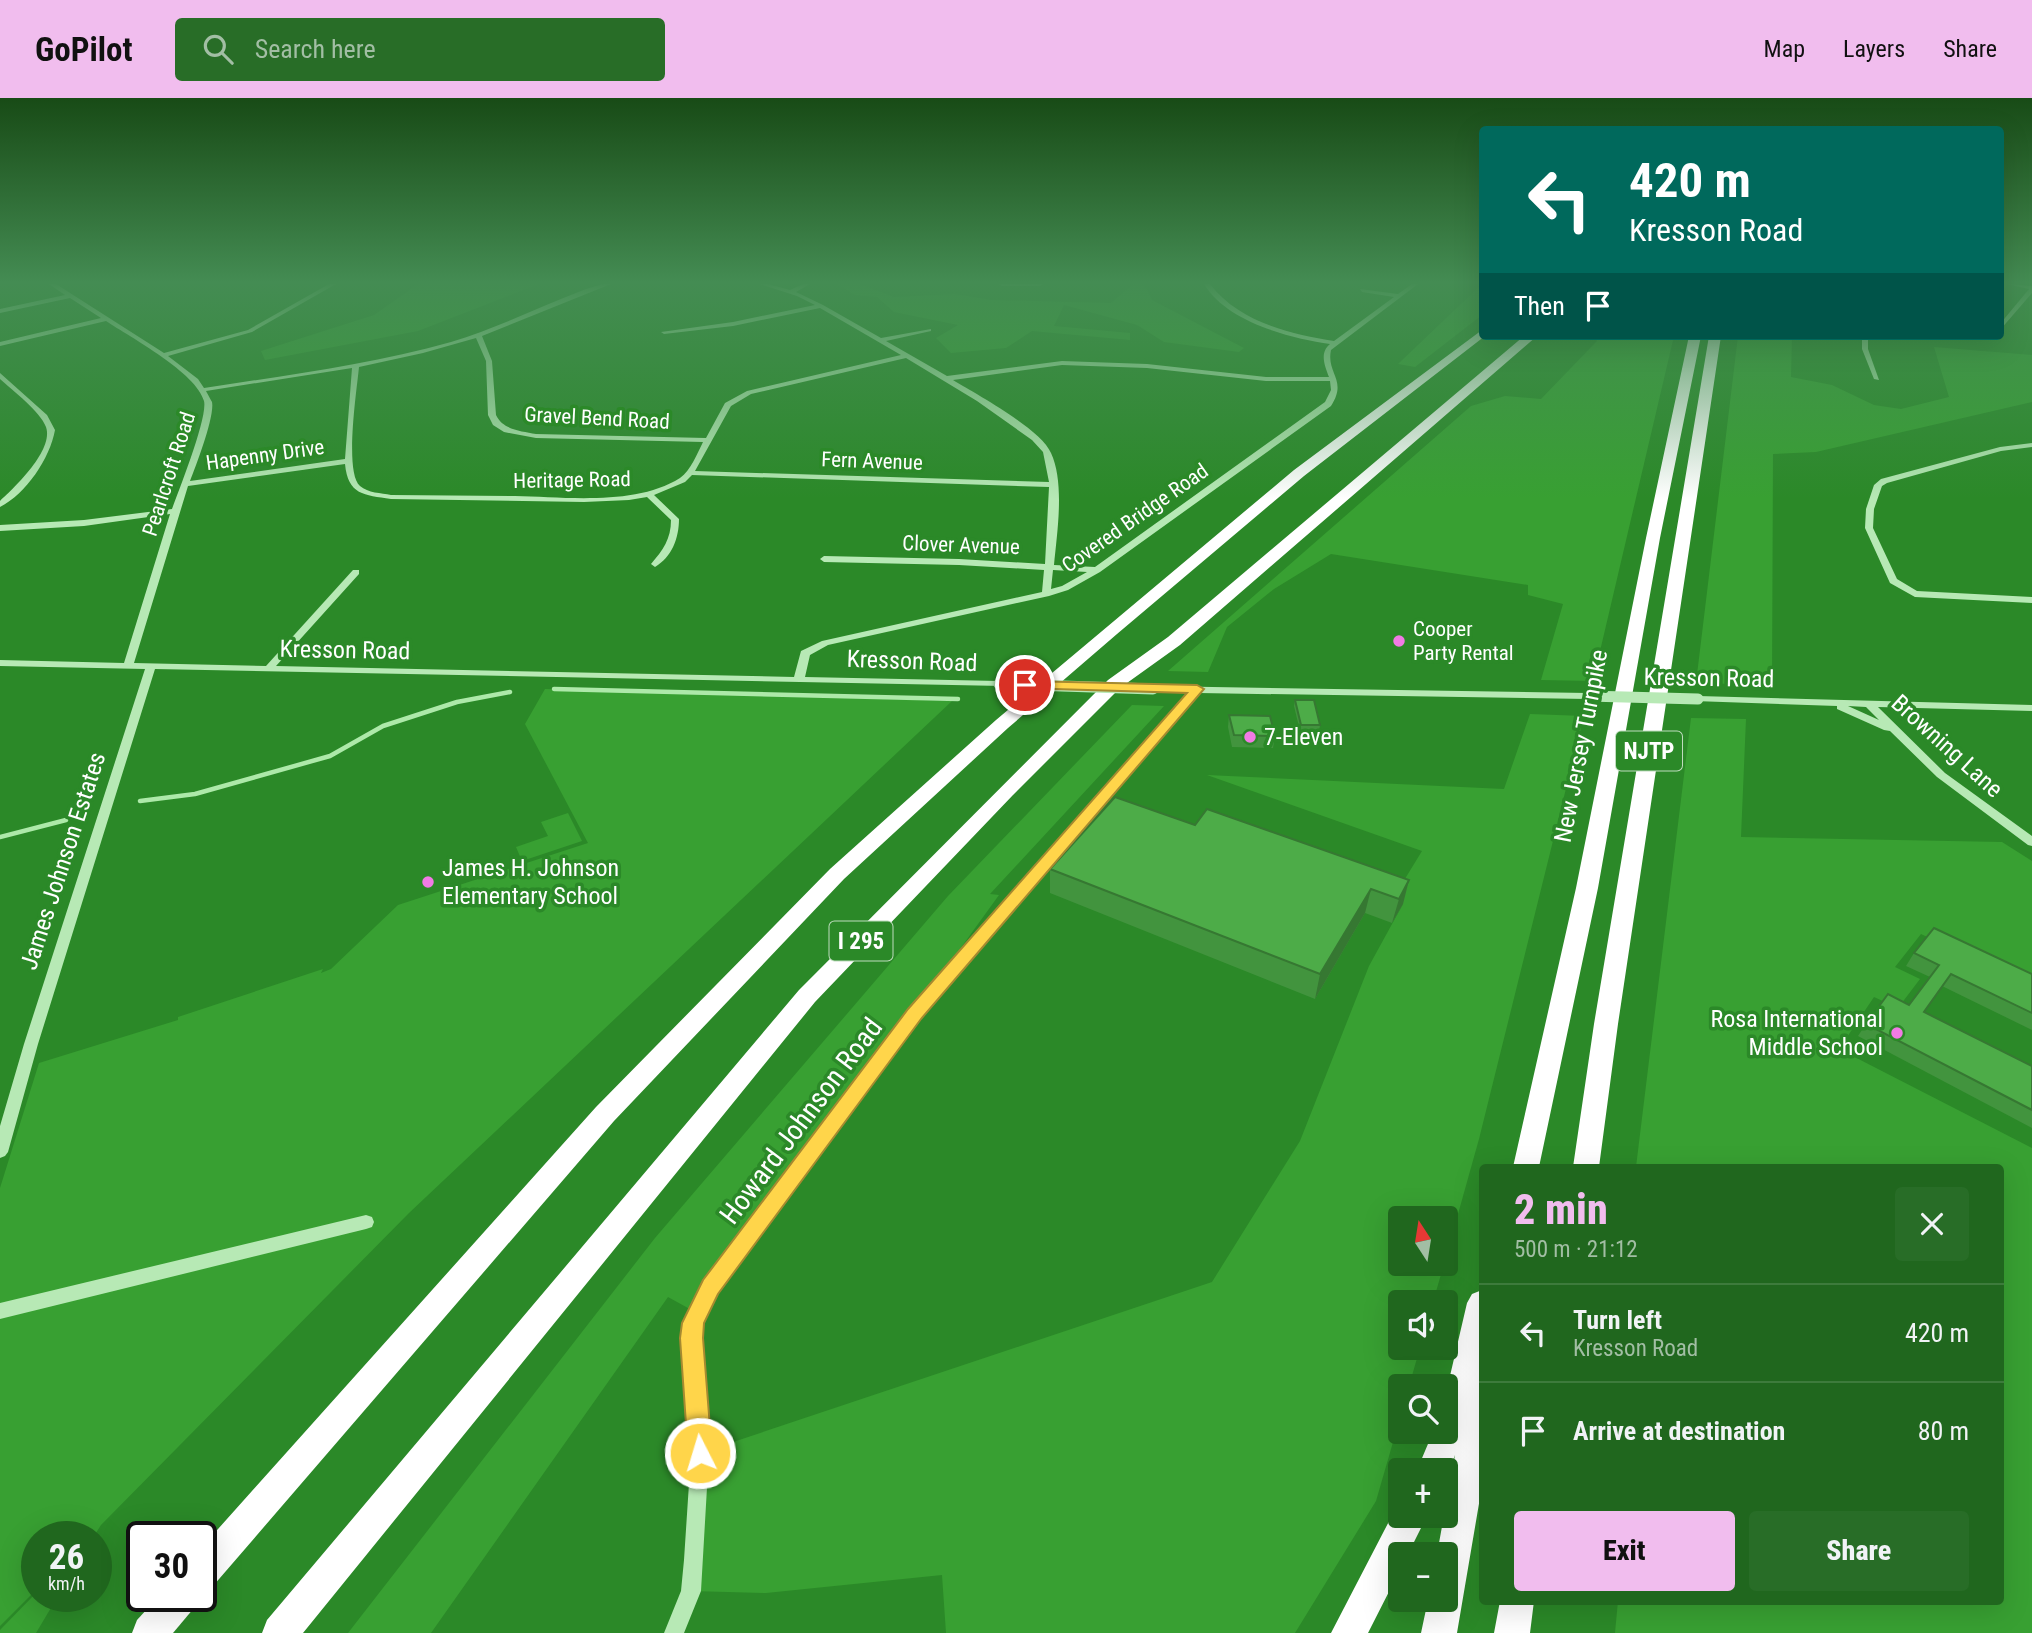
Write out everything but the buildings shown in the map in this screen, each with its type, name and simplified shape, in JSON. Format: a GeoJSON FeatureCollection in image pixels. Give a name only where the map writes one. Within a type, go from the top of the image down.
{"type":"FeatureCollection","features":[{"type":"Feature","properties":{"kind":"highway","name":"I 295"},"geometry":{"type":"LineString","coordinates":[[217,1556],[605,1114],[837,874],[1002,724],[1111,630],[1299,473],[1451,356]]}},
{"type":"Feature","properties":{"kind":"highway","name":"I 295"},"geometry":{"type":"LineString","coordinates":[[280,1633],[807,996],[1114,684],[1174,640],[1508,356]]}},
{"type":"Feature","properties":{"kind":"highway","name":"New Jersey Turnpike"},"geometry":{"type":"LineString","coordinates":[[1527,1164],[1587,888],[1653,538],[1691,356]]}},
{"type":"Feature","properties":{"kind":"highway","name":"NJTP"},"geometry":{"type":"LineString","coordinates":[[1586,1164],[1606,1024],[1712,356]]}},
{"type":"Feature","properties":{"kind":"highway"},"geometry":{"type":"LineString","coordinates":[[1438,1458],[1455,1418],[1479,1316]]}},
{"type":"Feature","properties":{"kind":"highway"},"geometry":{"type":"LineString","coordinates":[[1455,1542],[1479,1412]]}},
{"type":"Feature","properties":{"kind":"highway"},"geometry":{"type":"LineString","coordinates":[[1349,1633],[1404,1528]]}},
{"type":"Feature","properties":{"kind":"highway"},"geometry":{"type":"LineString","coordinates":[[1512,1633],[1516,1605]]}},
{"type":"Feature","properties":{"kind":"highway"},"geometry":{"type":"LineString","coordinates":[[150,1633],[168,1612]]}},
{"type":"Feature","properties":{"kind":"highway"},"geometry":{"type":"LineString","coordinates":[[1439,1633],[1443,1612]]}},
{"type":"Feature","properties":{"kind":"street","name":"Pearlcroft Road"},"geometry":{"type":"LineString","coordinates":[[128,666],[208,410],[208,401],[196,380],[164,356]]}},
{"type":"Feature","properties":{"kind":"street"},"geometry":{"type":"LineString","coordinates":[[202,390],[391,356]]}},
{"type":"Feature","properties":{"kind":"street","name":"Gravel Bend Road"},"geometry":{"type":"LineString","coordinates":[[487,356],[492,415],[496,423],[507,430],[536,436],[706,440]]}},
{"type":"Feature","properties":{"kind":"street"},"geometry":{"type":"LineString","coordinates":[[690,473],[706,440],[728,405],[749,392],[905,356],[998,412],[1045,447],[1054,485],[1046,594]]}},
{"type":"Feature","properties":{"kind":"street","name":"Covered Bridge Road"},"geometry":{"type":"LineString","coordinates":[[799,679],[805,653],[825,643],[1046,594],[1065,588],[1097,570],[1328,404],[1336,393],[1327,356]]}},
{"type":"Feature","properties":{"kind":"street"},"geometry":{"type":"LineString","coordinates":[[1868,356],[1877,379]]}},
{"type":"Feature","properties":{"kind":"street"},"geometry":{"type":"LineString","coordinates":[[944,379],[1062,363],[1147,366],[1266,379],[1334,379]]}},
{"type":"Feature","properties":{"kind":"street"},"geometry":{"type":"LineString","coordinates":[[348,461],[356,364]]}},
{"type":"Feature","properties":{"kind":"street"},"geometry":{"type":"LineString","coordinates":[[0,375],[44,416],[51,430],[36,467],[0,505]]}},
{"type":"Feature","properties":{"kind":"street"},"geometry":{"type":"LineString","coordinates":[[2032,444],[2000,449],[1884,481],[1878,485],[1870,509],[1869,528],[1893,581],[1915,593],[2032,600]]}},
{"type":"Feature","properties":{"kind":"street","name":"Hapenny Drive"},"geometry":{"type":"LineString","coordinates":[[186,484],[348,461]]}},
{"type":"Feature","properties":{"kind":"street","name":"Heritage Road"},"geometry":{"type":"LineString","coordinates":[[348,461],[350,478],[355,485],[372,494],[391,497],[584,500],[649,494],[682,480],[690,473]]}},
{"type":"Feature","properties":{"kind":"street","name":"Fern Avenue"},"geometry":{"type":"LineString","coordinates":[[690,473],[1054,485]]}},
{"type":"Feature","properties":{"kind":"street"},"geometry":{"type":"LineString","coordinates":[[649,494],[675,519],[676,529],[669,551],[655,564]]}},
{"type":"Feature","properties":{"kind":"street"},"geometry":{"type":"LineString","coordinates":[[0,528],[84,523],[175,512]]}},
{"type":"Feature","properties":{"kind":"street","name":"Clover Avenue"},"geometry":{"type":"LineString","coordinates":[[824,559],[1097,570]]}},
{"type":"Feature","properties":{"kind":"street"},"geometry":{"type":"LineString","coordinates":[[268,669],[356,572]]}},
{"type":"Feature","properties":{"kind":"street","name":"Kresson Road"},"geometry":{"type":"LineString","coordinates":[[0,663],[1588,696],[2032,708]]}},
{"type":"Feature","properties":{"kind":"street","name":"James Johnson Estates"},"geometry":{"type":"LineString","coordinates":[[0,1152],[34,1032],[151,666]]}},
{"type":"Feature","properties":{"kind":"street","name":"Howard Johnson Road"},"geometry":{"type":"LineString","coordinates":[[674,1633],[691,1591],[694,1560],[700,1453],[691,1353],[693,1323],[710,1287],[915,1014],[1197,689]]}},
{"type":"Feature","properties":{"kind":"street"},"geometry":{"type":"LineString","coordinates":[[1824,702],[1861,715],[1902,737]]}},
{"type":"Feature","properties":{"kind":"street","name":"Browning Lane"},"geometry":{"type":"LineString","coordinates":[[1868,704],[1969,798],[2032,842]]}},
{"type":"Feature","properties":{"kind":"street"},"geometry":{"type":"LineString","coordinates":[[0,1311],[366,1222]]}},
{"type":"Feature","properties":{"kind":"green space"},"geometry":{"type":"Polygon","coordinates":[[[263,356],[288,356],[265,360],[263,356]]]}},
{"type":"Feature","properties":{"kind":"green space"},"geometry":{"type":"Polygon","coordinates":[[[1407,356],[1430,356],[1415,367],[1398,364],[1407,356]]]}},
{"type":"Feature","properties":{"kind":"green space"},"geometry":{"type":"Polygon","coordinates":[[[1583,356],[1669,356],[1593,681],[1541,680],[1563,604],[1528,595],[1528,585],[1331,554],[1274,589],[1227,627],[1208,672],[1168,671],[1471,406],[1505,396],[1541,399],[1583,356]]]}},
{"type":"Feature","properties":{"kind":"green space"},"geometry":{"type":"Polygon","coordinates":[[[1736,356],[1792,356],[1791,377],[1832,385],[1874,405],[1901,409],[1949,397],[1937,356],[2032,356],[2032,402],[1816,452],[1773,454],[1772,685],[1696,683],[1736,356]]]}},
{"type":"Feature","properties":{"kind":"green space","name":"James H. Johnson Elementary School"},"geometry":{"type":"Polygon","coordinates":[[[545,689],[952,701],[409,1213],[105,1521],[21,1521],[21,1605],[0,1626],[0,1188],[39,1063],[178,1020],[178,1017],[323,969],[321,973],[331,969],[398,905],[588,843],[525,724],[545,689]]]}},
{"type":"Feature","properties":{"kind":"green space"},"geometry":{"type":"Polygon","coordinates":[[[1132,705],[1164,706],[990,894],[999,895],[697,1313],[668,1297],[431,1633],[348,1633],[655,1238],[948,896],[1132,705]]]}},
{"type":"Feature","properties":{"kind":"green space"},"geometry":{"type":"Polygon","coordinates":[[[1530,714],[1584,716],[1458,1214],[1458,1206],[1388,1206],[1388,1276],[1441,1276],[1436,1290],[1388,1290],[1388,1360],[1417,1360],[1412,1374],[1388,1374],[1388,1444],[1392,1444],[1376,1501],[1295,1633],[946,1633],[942,1575],[766,1593],[691,1591],[700,1453],[1212,1282],[1300,1141],[1369,966],[1403,904],[1392,900],[1422,851],[1207,775],[1504,789],[1530,714]]]}},
{"type":"Feature","properties":{"kind":"green space"},"geometry":{"type":"Polygon","coordinates":[[[1691,718],[1746,719],[1741,837],[2002,842],[2032,861],[2032,987],[1921,934],[1895,967],[1920,979],[1898,1008],[1874,997],[1839,1049],[2032,1148],[2032,1633],[1615,1633],[1618,1605],[2004,1605],[2004,1164],[1636,1164],[1691,718]]]}},
{"type":"Feature","properties":{"kind":"green space"},"geometry":{"type":"Polygon","coordinates":[[[568,813],[582,841],[522,861],[516,847],[548,836],[541,822],[568,813]]]}},
{"type":"Feature","properties":{"kind":"green space"},"geometry":{"type":"Polygon","coordinates":[[[21,1608],[21,1612],[48,1612],[36,1633],[0,1633],[21,1608]]]}},
{"type":"Feature","properties":{"kind":"waterway"},"geometry":{"type":"LineString","coordinates":[[554,689],[958,699]]}},
{"type":"Feature","properties":{"kind":"waterway"},"geometry":{"type":"LineString","coordinates":[[140,801],[195,794],[330,756],[383,726],[457,702],[510,692]]}},
{"type":"Feature","properties":{"kind":"waterway"},"geometry":{"type":"LineString","coordinates":[[0,837],[66,820]]}},
{"type":"Feature","properties":{"kind":"place","name":"Cooper Party Rental"},"geometry":{"type":"Point","coordinates":[1399,641]}},
{"type":"Feature","properties":{"kind":"place","name":"7-Eleven"},"geometry":{"type":"Point","coordinates":[1250,737]}},
{"type":"Feature","properties":{"kind":"place","name":"James H. Johnson Elementary School"},"geometry":{"type":"Point","coordinates":[428,882]}},
{"type":"Feature","properties":{"kind":"place","name":"Rosa International Middle School"},"geometry":{"type":"Point","coordinates":[1897,1033]}},
{"type":"Feature","properties":{"kind":"route"},"geometry":{"type":"LineString","coordinates":[[700,1453],[691,1353],[693,1323],[710,1287],[915,1014],[1197,689],[1025,685]]}}]}
